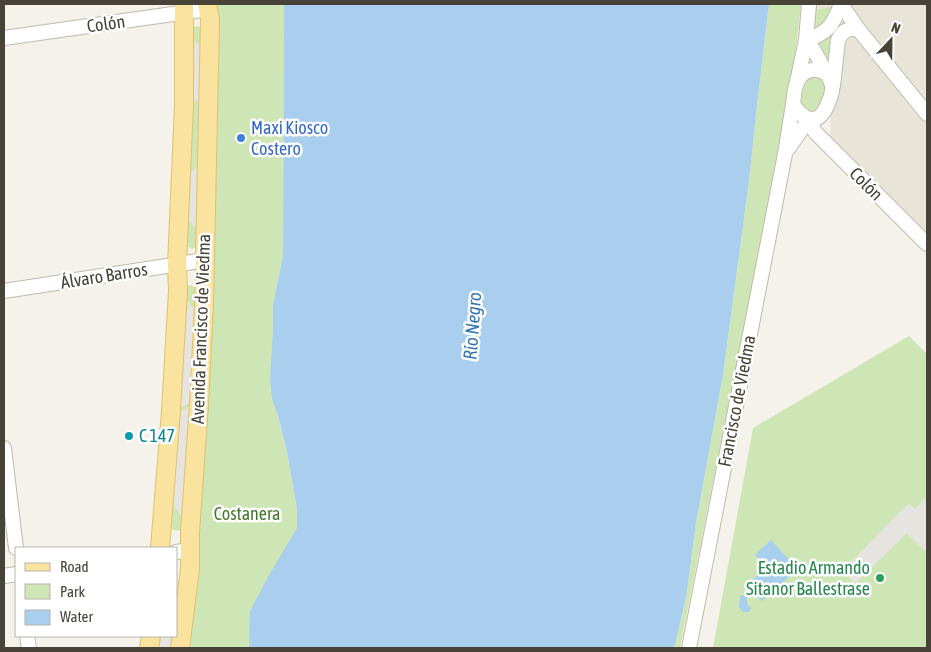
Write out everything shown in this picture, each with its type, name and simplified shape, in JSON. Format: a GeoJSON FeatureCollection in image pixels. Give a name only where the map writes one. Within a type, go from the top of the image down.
{"type":"FeatureCollection","features":[{"type":"Feature","properties":{"kind":"main road","name":"Avenida Francisco de Viedma"},"geometry":{"type":"LineString","coordinates":[[180,648],[190,568],[183,551],[190,532],[199,404],[205,260],[210,25],[208,6]]}},
{"type":"Feature","properties":{"kind":"main road","name":"Avenida Francisco de Viedma"},"geometry":{"type":"LineString","coordinates":[[160,547],[178,291],[177,265],[184,105],[184,8]]}},
{"type":"Feature","properties":{"kind":"street","name":"Francisco de Viedma"},"geometry":{"type":"LineString","coordinates":[[689,648],[785,154],[796,84],[806,40],[809,4]]}},
{"type":"Feature","properties":{"kind":"street"},"geometry":{"type":"LineString","coordinates":[[832,89],[831,81],[818,56],[806,40],[823,33],[829,28],[834,22],[841,4]]}},
{"type":"Feature","properties":{"kind":"street"},"geometry":{"type":"LineString","coordinates":[[841,4],[858,29],[927,114]]}},
{"type":"Feature","properties":{"kind":"street","name":"Colón"},"geometry":{"type":"LineString","coordinates":[[4,38],[184,8],[208,6]]}},
{"type":"Feature","properties":{"kind":"street","name":"Francisco de Viedma"},"geometry":{"type":"LineString","coordinates":[[785,154],[811,119],[821,116],[824,111],[831,96],[838,40],[845,30],[851,28],[858,29]]}},
{"type":"Feature","properties":{"kind":"street"},"geometry":{"type":"LineString","coordinates":[[796,84],[803,73],[808,70],[820,70],[827,74]]}},
{"type":"Feature","properties":{"kind":"street"},"geometry":{"type":"LineString","coordinates":[[793,104],[802,116],[811,119]]}},
{"type":"Feature","properties":{"kind":"street","name":"Colón"},"geometry":{"type":"LineString","coordinates":[[811,119],[815,132],[927,244]]}},
{"type":"Feature","properties":{"kind":"street","name":"Álvaro Barros"},"geometry":{"type":"LineString","coordinates":[[4,291],[205,260]]}},
{"type":"Feature","properties":{"kind":"street"},"geometry":{"type":"LineString","coordinates":[[4,448],[16,547]]}},
{"type":"Feature","properties":{"kind":"shaded area"},"geometry":{"type":"Polygon","coordinates":[[[809,4],[927,4],[927,244],[830,148],[831,96],[818,56],[809,4]]]}},
{"type":"Feature","properties":{"kind":"shaded area"},"geometry":{"type":"Polygon","coordinates":[[[189,35],[200,46],[200,99],[190,105],[189,35]]]}},
{"type":"Feature","properties":{"kind":"shaded area"},"geometry":{"type":"Polygon","coordinates":[[[202,163],[200,233],[187,219],[189,173],[202,163]]]}},
{"type":"Feature","properties":{"kind":"shaded area"},"geometry":{"type":"Polygon","coordinates":[[[183,297],[195,309],[190,403],[177,409],[183,297]]]}},
{"type":"Feature","properties":{"kind":"shaded area"},"geometry":{"type":"Polygon","coordinates":[[[193,405],[185,521],[173,505],[179,412],[193,405]]]}},
{"type":"Feature","properties":{"kind":"shaded area"},"geometry":{"type":"Polygon","coordinates":[[[927,496],[927,553],[907,533],[855,584],[843,570],[909,503],[915,509],[927,496]]]}},
{"type":"Feature","properties":{"kind":"shaded area"},"geometry":{"type":"Polygon","coordinates":[[[158,637],[172,637],[171,648],[157,648],[158,637]]]}},
{"type":"Feature","properties":{"kind":"green space","name":"Costanera"},"geometry":{"type":"Polygon","coordinates":[[[217,4],[284,4],[283,255],[273,305],[273,315],[278,417],[287,452],[297,509],[307,648],[185,648],[212,260],[219,25],[217,4]]]}},
{"type":"Feature","properties":{"kind":"green space"},"geometry":{"type":"Polygon","coordinates":[[[769,4],[801,4],[792,85],[680,648],[673,648],[687,592],[696,523],[723,375],[749,181],[769,4]]]}},
{"type":"Feature","properties":{"kind":"green space"},"geometry":{"type":"Polygon","coordinates":[[[834,6],[833,13],[819,27],[815,24],[816,10],[834,6]]]}},
{"type":"Feature","properties":{"kind":"green space"},"geometry":{"type":"Polygon","coordinates":[[[197,26],[204,31],[200,233],[198,246],[192,249],[187,246],[189,35],[190,31],[197,26]]]}},
{"type":"Feature","properties":{"kind":"green space"},"geometry":{"type":"Polygon","coordinates":[[[831,32],[828,64],[817,44],[831,32]]]}},
{"type":"Feature","properties":{"kind":"green space"},"geometry":{"type":"Polygon","coordinates":[[[814,77],[825,82],[827,87],[825,96],[816,111],[804,107],[801,99],[809,78],[814,77]]]}},
{"type":"Feature","properties":{"kind":"green space"},"geometry":{"type":"Polygon","coordinates":[[[191,285],[199,292],[185,521],[181,530],[176,531],[170,528],[177,409],[190,403],[195,310],[183,297],[186,287],[191,285]]]}},
{"type":"Feature","properties":{"kind":"green space"},"geometry":{"type":"Polygon","coordinates":[[[909,336],[927,354],[927,648],[713,648],[753,428],[909,336]]]}},
{"type":"Feature","properties":{"kind":"water","name":"Río Negro"},"geometry":{"type":"Polygon","coordinates":[[[284,4],[769,4],[749,181],[723,375],[696,523],[687,592],[673,648],[249,648],[250,611],[297,528],[297,509],[287,452],[272,399],[270,379],[273,305],[283,255],[284,4]]]}},
{"type":"Feature","properties":{"kind":"water"},"geometry":{"type":"Polygon","coordinates":[[[771,540],[798,569],[762,601],[747,585],[766,567],[755,555],[771,540]]]}},
{"type":"Feature","properties":{"kind":"water"},"geometry":{"type":"Polygon","coordinates":[[[742,595],[747,598],[747,604],[751,609],[749,612],[743,612],[739,607],[740,596],[742,595]]]}},
{"type":"Feature","properties":{"kind":"place","name":"Maxi Kiosco Costero"},"geometry":{"type":"Point","coordinates":[241,138]}},
{"type":"Feature","properties":{"kind":"place","name":"C 147"},"geometry":{"type":"Point","coordinates":[129,436]}},
{"type":"Feature","properties":{"kind":"place","name":"Estadio Armando Sitanor Ballestrase"},"geometry":{"type":"Point","coordinates":[880,578]}}]}
